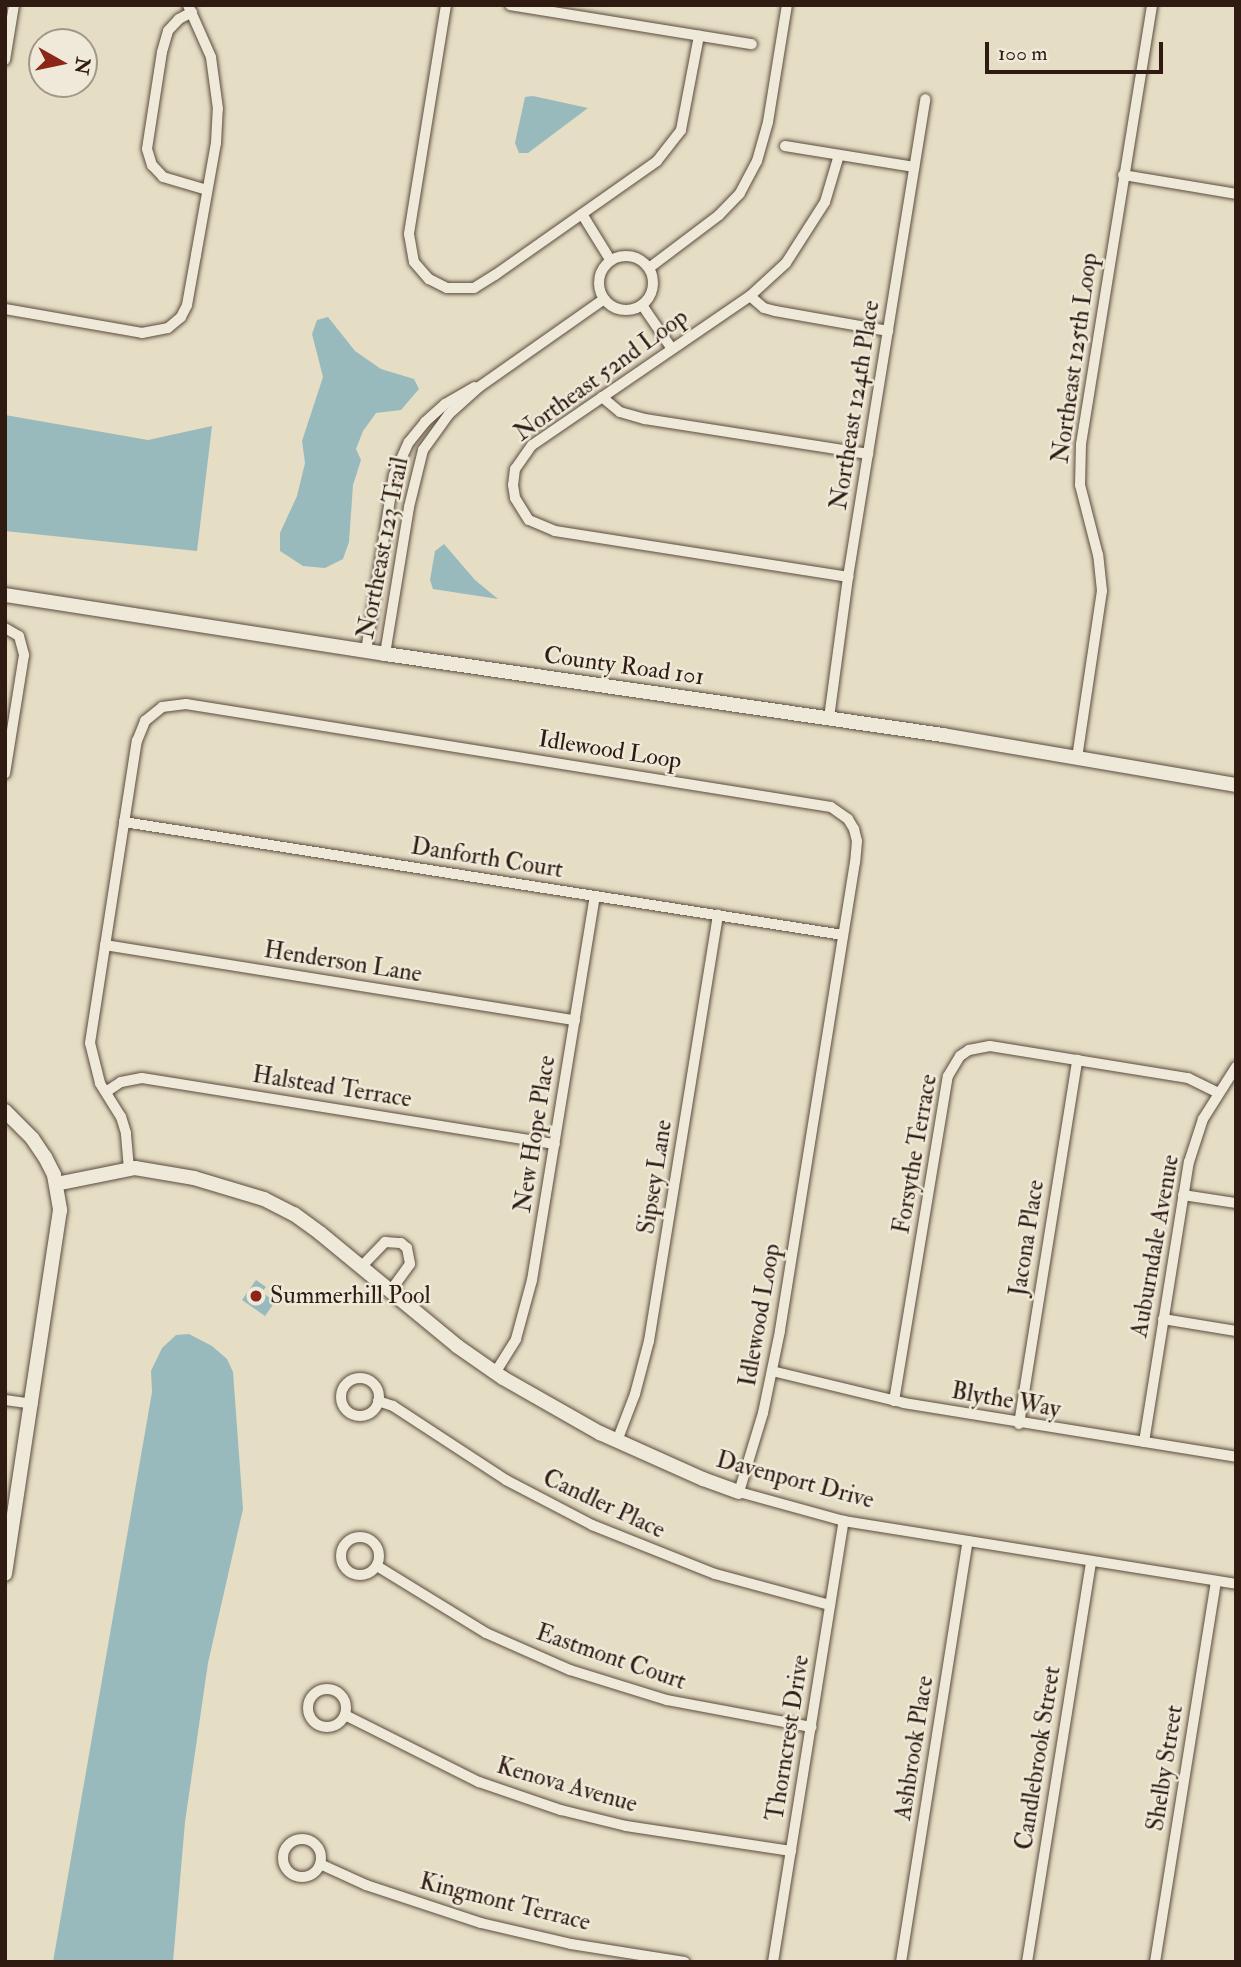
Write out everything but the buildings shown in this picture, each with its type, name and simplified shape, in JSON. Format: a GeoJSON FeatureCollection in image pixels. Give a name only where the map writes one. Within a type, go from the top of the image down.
{"type":"FeatureCollection","features":[{"type":"Feature","properties":{"kind":"street"},"geometry":{"type":"LineString","coordinates":[[5,60],[14,5]]}},
{"type":"Feature","properties":{"kind":"street"},"geometry":{"type":"LineString","coordinates":[[446,5],[409,234],[414,262],[429,279],[447,288],[474,288],[657,161],[681,130],[699,36]]}},
{"type":"Feature","properties":{"kind":"street"},"geometry":{"type":"LineString","coordinates":[[510,5],[752,44]]}},
{"type":"Feature","properties":{"kind":"street"},"geometry":{"type":"LineString","coordinates":[[649,268],[719,215],[740,192],[751,172],[768,122],[787,5]]}},
{"type":"Feature","properties":{"kind":"street","name":"Northeast 125th Loop"},"geometry":{"type":"LineString","coordinates":[[1077,758],[1102,591],[1098,555],[1082,496],[1079,462],[1152,5]]}},
{"type":"Feature","properties":{"kind":"street"},"geometry":{"type":"LineString","coordinates":[[5,309],[142,333],[168,328],[181,317],[187,305],[207,190],[218,109],[211,58],[190,9],[168,31],[162,52],[147,149],[152,165],[163,177],[207,190]]}},
{"type":"Feature","properties":{"kind":"street","name":"Northeast 124th Place"},"geometry":{"type":"LineString","coordinates":[[829,718],[848,577],[925,100]]}},
{"type":"Feature","properties":{"kind":"street"},"geometry":{"type":"LineString","coordinates":[[785,146],[914,167]]}},
{"type":"Feature","properties":{"kind":"street","name":"Northeast 52nd Loop"},"geometry":{"type":"LineString","coordinates":[[839,155],[833,183],[810,231],[786,263],[750,296],[532,445],[515,469],[513,485],[515,498],[529,520],[555,531],[848,577]]}},
{"type":"Feature","properties":{"kind":"street"},"geometry":{"type":"LineString","coordinates":[[1123,175],[1236,194]]}},
{"type":"Feature","properties":{"kind":"street"},"geometry":{"type":"LineString","coordinates":[[582,214],[611,261]]}},
{"type":"Feature","properties":{"kind":"street"},"geometry":{"type":"LineString","coordinates":[[627,256],[636,258],[649,268],[653,284],[648,299],[642,305],[635,309],[618,309],[604,299],[599,283],[601,274],[611,261],[627,256]]}},
{"type":"Feature","properties":{"kind":"street"},"geometry":{"type":"LineString","coordinates":[[750,296],[764,308],[775,311],[888,331]]}},
{"type":"Feature","properties":{"kind":"street","name":"Northeast 123 Trail"},"geometry":{"type":"LineString","coordinates":[[384,654],[409,507],[423,450],[449,414],[478,387],[604,299]]}},
{"type":"Feature","properties":{"kind":"street"},"geometry":{"type":"LineString","coordinates":[[642,305],[672,349]]}},
{"type":"Feature","properties":{"kind":"street","name":"Northeast 123 Trail"},"geometry":{"type":"LineString","coordinates":[[366,651],[394,475],[409,442],[425,422],[462,393],[478,387]]}},
{"type":"Feature","properties":{"kind":"street"},"geometry":{"type":"LineString","coordinates":[[602,397],[620,412],[645,419],[868,454]]}},
{"type":"Feature","properties":{"kind":"street","name":"County Road 101"},"geometry":{"type":"LineString","coordinates":[[5,595],[384,654],[829,718],[1236,785]]}},
{"type":"Feature","properties":{"kind":"street"},"geometry":{"type":"LineString","coordinates":[[5,628],[19,636],[24,654],[5,773]]}},
{"type":"Feature","properties":{"kind":"street","name":"Idlewood Loop"},"geometry":{"type":"LineString","coordinates":[[129,1168],[126,1133],[121,1116],[94,1068],[90,1043],[140,730],[152,713],[162,707],[186,704],[831,807],[848,820],[857,841],[772,1371],[753,1453],[739,1492]]}},
{"type":"Feature","properties":{"kind":"street","name":"Danforth Court"},"geometry":{"type":"LineString","coordinates":[[124,822],[843,935]]}},
{"type":"Feature","properties":{"kind":"street","name":"New Hope Place"},"geometry":{"type":"LineString","coordinates":[[495,1373],[516,1339],[525,1314],[595,896]]}},
{"type":"Feature","properties":{"kind":"street","name":"Sipsey Lane"},"geometry":{"type":"LineString","coordinates":[[617,1441],[635,1394],[649,1341],[718,915]]}},
{"type":"Feature","properties":{"kind":"street","name":"Henderson Lane"},"geometry":{"type":"LineString","coordinates":[[105,945],[575,1020]]}},
{"type":"Feature","properties":{"kind":"street","name":"Forsythe Terrace"},"geometry":{"type":"LineString","coordinates":[[894,1401],[946,1086],[953,1065],[969,1050],[990,1046],[1188,1078],[1219,1093]]}},
{"type":"Feature","properties":{"kind":"street","name":"Jacona Place"},"geometry":{"type":"LineString","coordinates":[[1019,1424],[1077,1060]]}},
{"type":"Feature","properties":{"kind":"street","name":"Auburndale Avenue"},"geometry":{"type":"LineString","coordinates":[[1144,1442],[1183,1195],[1195,1138],[1236,1066]]}},
{"type":"Feature","properties":{"kind":"street","name":"Halstead Terrace"},"geometry":{"type":"LineString","coordinates":[[106,1093],[121,1082],[142,1079],[555,1144]]}},
{"type":"Feature","properties":{"kind":"street"},"geometry":{"type":"LineString","coordinates":[[5,1111],[32,1138],[45,1157],[56,1184],[60,1210],[33,1404],[9,1527],[5,1574]]}},
{"type":"Feature","properties":{"kind":"street","name":"Davenport Drive"},"geometry":{"type":"LineString","coordinates":[[56,1184],[129,1168],[194,1178],[264,1199],[294,1214],[495,1373],[617,1441],[739,1492],[844,1521],[1236,1584]]}},
{"type":"Feature","properties":{"kind":"street"},"geometry":{"type":"LineString","coordinates":[[1183,1195],[1236,1203]]}},
{"type":"Feature","properties":{"kind":"street"},"geometry":{"type":"LineString","coordinates":[[361,1267],[385,1242],[401,1243],[407,1248],[410,1264],[390,1292]]}},
{"type":"Feature","properties":{"kind":"street"},"geometry":{"type":"LineString","coordinates":[[1163,1319],[1236,1331]]}},
{"type":"Feature","properties":{"kind":"street","name":"Blythe Way"},"geometry":{"type":"LineString","coordinates":[[772,1371],[894,1401],[1019,1424],[1236,1457]]}},
{"type":"Feature","properties":{"kind":"street"},"geometry":{"type":"LineString","coordinates":[[5,1400],[33,1404]]}},
{"type":"Feature","properties":{"kind":"street","name":"Candler Place"},"geometry":{"type":"LineString","coordinates":[[379,1401],[393,1406],[506,1480],[592,1525],[715,1574],[830,1605]]}},
{"type":"Feature","properties":{"kind":"street","name":"Thorncrest Drive"},"geometry":{"type":"LineString","coordinates":[[774,1962],[844,1521]]}},
{"type":"Feature","properties":{"kind":"street","name":"Ashbrook Place"},"geometry":{"type":"LineString","coordinates":[[901,1962],[968,1541]]}},
{"type":"Feature","properties":{"kind":"street","name":"Candlebrook Street"},"geometry":{"type":"LineString","coordinates":[[1027,1962],[1091,1561]]}},
{"type":"Feature","properties":{"kind":"street","name":"Eastmont Court"},"geometry":{"type":"LineString","coordinates":[[377,1566],[475,1627],[570,1670],[667,1700],[811,1727]]}},
{"type":"Feature","properties":{"kind":"street","name":"Shelby Street"},"geometry":{"type":"LineString","coordinates":[[1155,1962],[1216,1581]]}},
{"type":"Feature","properties":{"kind":"street","name":"Kenova Avenue"},"geometry":{"type":"LineString","coordinates":[[345,1715],[479,1782],[561,1810],[626,1826],[791,1851]]}},
{"type":"Feature","properties":{"kind":"street","name":"Kingmont Terrace"},"geometry":{"type":"LineString","coordinates":[[320,1864],[366,1885],[481,1923],[570,1944],[685,1962]]}},
{"type":"Feature","properties":{"kind":"water"},"geometry":{"type":"Polygon","coordinates":[[[533,96],[588,108],[528,153],[519,153],[515,143],[525,97],[533,96]]]}},
{"type":"Feature","properties":{"kind":"water"},"geometry":{"type":"Polygon","coordinates":[[[328,317],[355,351],[381,369],[414,379],[419,389],[401,410],[376,413],[363,431],[356,449],[361,460],[353,485],[349,542],[343,559],[325,568],[303,566],[280,551],[280,533],[297,496],[305,463],[302,441],[323,377],[312,334],[317,320],[328,317]]]}},
{"type":"Feature","properties":{"kind":"water"},"geometry":{"type":"Polygon","coordinates":[[[5,415],[148,440],[212,426],[197,551],[5,531],[5,415]]]}},
{"type":"Feature","properties":{"kind":"water"},"geometry":{"type":"Polygon","coordinates":[[[444,544],[475,580],[498,599],[433,589],[430,580],[435,551],[444,544]]]}},
{"type":"Feature","properties":{"kind":"water","name":"Summerhill Pool"},"geometry":{"type":"Polygon","coordinates":[[[256,1280],[266,1287],[262,1292],[275,1302],[265,1316],[242,1300],[256,1280]]]}},
{"type":"Feature","properties":{"kind":"water"},"geometry":{"type":"Polygon","coordinates":[[[189,1334],[212,1346],[227,1359],[233,1372],[243,1509],[208,1663],[185,1822],[173,1962],[53,1962],[152,1392],[151,1371],[162,1348],[176,1335],[189,1334]]]}},
{"type":"Feature","properties":{"kind":"place","name":"Summerhill Pool"},"geometry":{"type":"Point","coordinates":[256,1296]}}]}
